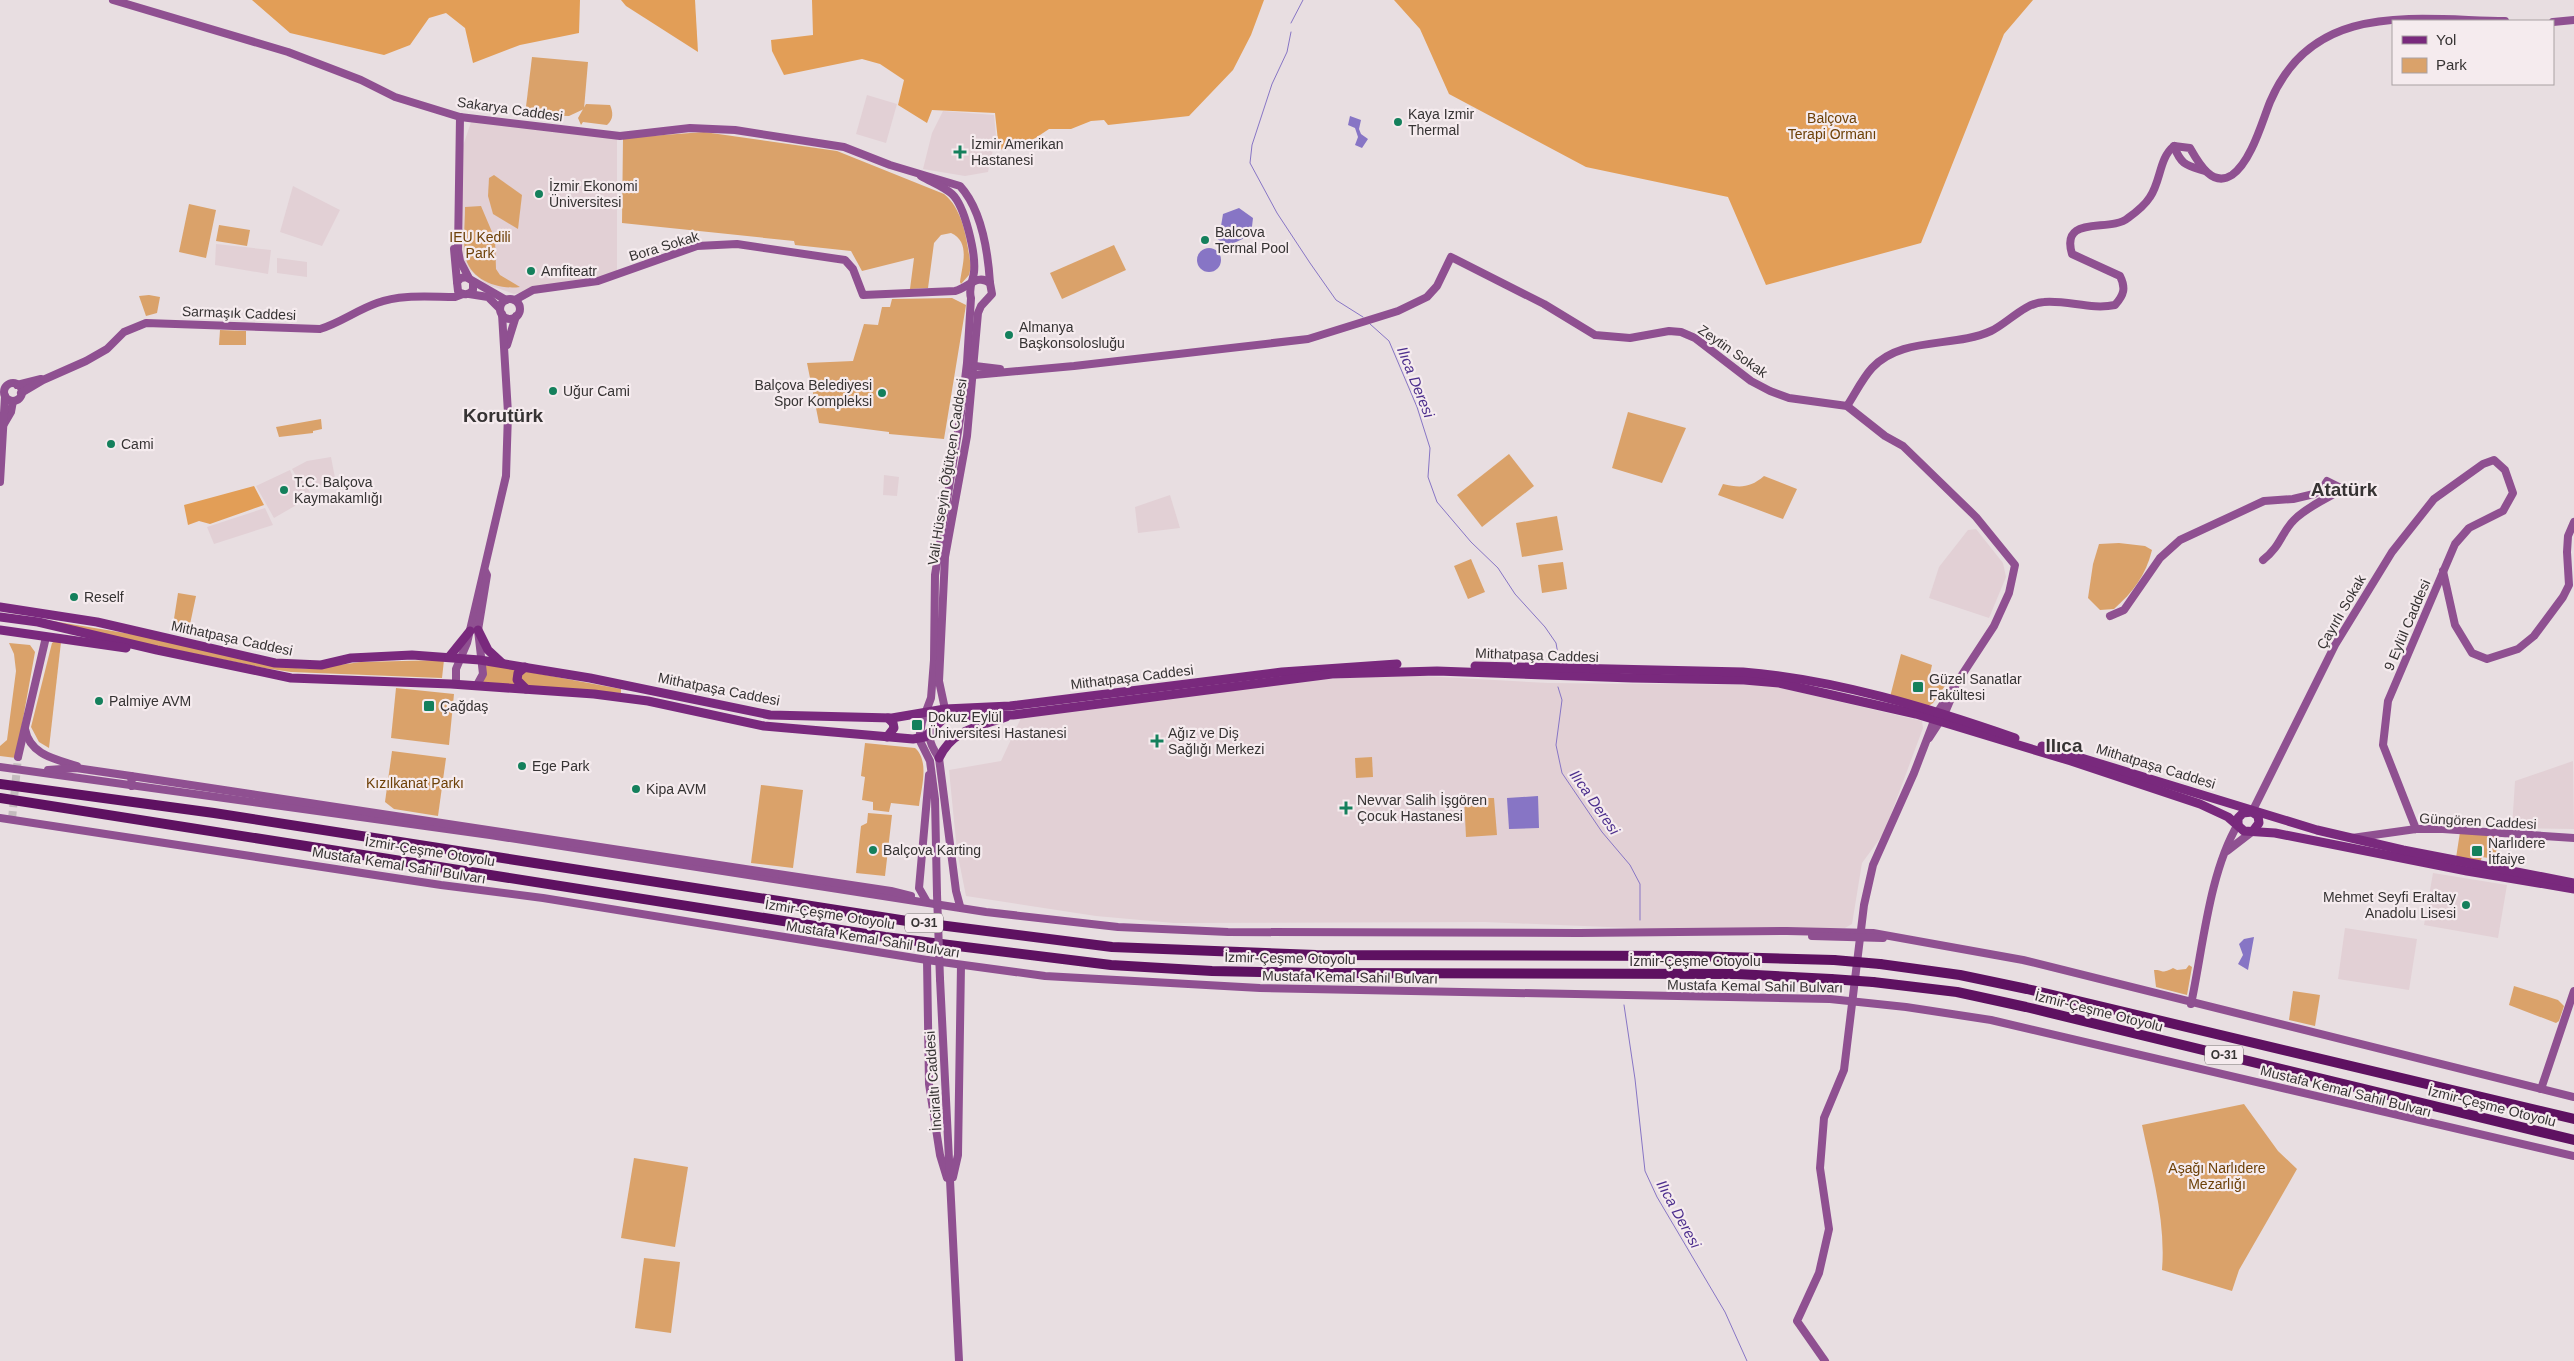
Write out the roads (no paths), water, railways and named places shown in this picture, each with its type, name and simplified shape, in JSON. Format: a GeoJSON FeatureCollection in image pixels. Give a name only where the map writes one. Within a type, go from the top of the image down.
{"type":"FeatureCollection","features":[{"type":"Feature","properties":{"kind":"highway"},"geometry":{"type":"LineString","coordinates":[[0,778],[22,786]]}},
{"type":"Feature","properties":{"kind":"highway","name":"İzmir-Çeşme Otoyolu"},"geometry":{"type":"LineString","coordinates":[[0,784],[214,814],[907,921],[1112,947],[1316,955],[1691,956],[1834,960],[1880,964],[1960,975],[2027,989],[2574,1119]]}},
{"type":"Feature","properties":{"kind":"highway","name":"İzmir-Çeşme Otoyolu"},"geometry":{"type":"LineString","coordinates":[[0,798],[885,937],[1111,965],[1212,971],[1318,973],[1737,974],[1831,978],[1957,992],[2026,1007],[2574,1140]]}},
{"type":"Feature","properties":{"kind":"highway"},"geometry":{"type":"LineString","coordinates":[[0,802],[38,804]]}},
{"type":"Feature","properties":{"kind":"main road","name":"Mithatpaşa Caddesi"},"geometry":{"type":"LineString","coordinates":[[0,607],[97,622],[291,665],[321,665],[351,658],[461,658]]}},
{"type":"Feature","properties":{"kind":"main road"},"geometry":{"type":"LineString","coordinates":[[0,618],[9,612],[23,610]]}},
{"type":"Feature","properties":{"kind":"main road","name":"Mithatpaşa Caddesi"},"geometry":{"type":"LineString","coordinates":[[0,618],[48,624],[157,650],[291,678],[456,684]]}},
{"type":"Feature","properties":{"kind":"main road"},"geometry":{"type":"LineString","coordinates":[[0,630],[157,650]]}},
{"type":"Feature","properties":{"kind":"main road"},"geometry":{"type":"LineString","coordinates":[[449,657],[474,631],[488,650],[502,663]]}},
{"type":"Feature","properties":{"kind":"main road"},"geometry":{"type":"LineString","coordinates":[[461,658],[480,660]]}},
{"type":"Feature","properties":{"kind":"main road","name":"Mithatpaşa Caddesi"},"geometry":{"type":"LineString","coordinates":[[480,660],[526,667],[770,715],[888,718],[925,714],[945,709],[1011,711],[1298,671],[1398,664],[1743,672],[1784,675],[1927,710],[1939,717],[2200,804],[2228,817],[2238,824]]}},
{"type":"Feature","properties":{"kind":"main road"},"geometry":{"type":"LineString","coordinates":[[526,667],[518,673],[517,680],[527,690]]}},
{"type":"Feature","properties":{"kind":"main road","name":"Mithatpaşa Caddesi"},"geometry":{"type":"LineString","coordinates":[[477,686],[648,701],[764,726],[919,739],[929,734],[947,717],[1310,676],[1419,670],[1744,680],[1780,683],[1939,717],[2218,798],[2252,812],[2350,838],[2421,854],[2574,882]]}},
{"type":"Feature","properties":{"kind":"main road"},"geometry":{"type":"LineString","coordinates":[[456,684],[477,686]]}},
{"type":"Feature","properties":{"kind":"main road"},"geometry":{"type":"LineString","coordinates":[[936,760],[944,747],[959,734],[1011,711]]}},
{"type":"Feature","properties":{"kind":"main road"},"geometry":{"type":"LineString","coordinates":[[887,737],[894,728],[893,723],[888,718]]}},
{"type":"Feature","properties":{"kind":"main road"},"geometry":{"type":"LineString","coordinates":[[2253,831],[2258,826],[2259,819],[2252,812],[2243,812],[2238,818],[2238,824],[2244,831],[2283,834],[2459,869],[2574,889]]}},
{"type":"Feature","properties":{"kind":"street","name":"Sakarya Caddesi"},"geometry":{"type":"LineString","coordinates":[[113,0],[288,52],[361,80],[395,97],[460,117],[620,136],[690,128],[735,130],[844,147],[915,173],[950,182],[963,190],[981,230],[990,283]]}},
{"type":"Feature","properties":{"kind":"street"},"geometry":{"type":"LineString","coordinates":[[2174,146],[2178,157],[2185,165],[2204,170],[2218,178],[2230,176],[2241,166],[2252,146],[2274,91],[2306,48],[2325,36],[2374,20],[2392,20]]}},
{"type":"Feature","properties":{"kind":"street"},"geometry":{"type":"LineString","coordinates":[[2554,22],[2574,20]]}},
{"type":"Feature","properties":{"kind":"street"},"geometry":{"type":"LineString","coordinates":[[460,117],[457,227],[459,256],[471,280],[473,290],[461,290]]}},
{"type":"Feature","properties":{"kind":"street"},"geometry":{"type":"LineString","coordinates":[[1847,406],[1872,367],[1886,357],[1903,350],[1990,332],[2029,307],[2042,301],[2103,308],[2116,305],[2122,297],[2124,288],[2120,276],[2072,254],[2070,241],[2075,231],[2084,226],[2111,225],[2128,219],[2150,197],[2168,151],[2174,146],[2190,148],[2204,170]]}},
{"type":"Feature","properties":{"kind":"street","name":"Sakarya Caddesi"},"geometry":{"type":"LineString","coordinates":[[915,173],[952,195],[961,209],[974,266],[972,283]]}},
{"type":"Feature","properties":{"kind":"street"},"geometry":{"type":"LineString","coordinates":[[457,227],[454,249],[461,290]]}},
{"type":"Feature","properties":{"kind":"street","name":"Bora Sokak"},"geometry":{"type":"LineString","coordinates":[[511,300],[533,290],[598,281],[697,246],[730,244],[846,260],[853,269],[863,295],[955,291]]}},
{"type":"Feature","properties":{"kind":"street","name":"Zeytin Sokak"},"geometry":{"type":"LineString","coordinates":[[1020,370],[1074,366],[1308,339],[1376,318],[1427,297],[1437,286],[1451,257],[1544,304],[1595,335],[1630,338],[1669,331],[1681,332],[1695,338],[1751,381],[1770,391],[1789,398],[1847,406],[1909,452],[1979,520],[2015,565],[2009,593],[1994,626],[1956,684]]}},
{"type":"Feature","properties":{"kind":"street","name":"Sarmaşık Caddesi"},"geometry":{"type":"LineString","coordinates":[[21,393],[43,380],[86,361],[107,349],[124,332],[146,322],[320,329],[332,326],[352,313],[379,302],[403,297],[444,296],[461,290],[461,278],[471,280]]}},
{"type":"Feature","properties":{"kind":"street"},"geometry":{"type":"LineString","coordinates":[[980,279],[990,283],[992,294],[987,301],[976,302],[955,291],[964,289],[980,279]]}},
{"type":"Feature","properties":{"kind":"street"},"geometry":{"type":"LineString","coordinates":[[471,280],[511,300],[520,308],[504,357]]}},
{"type":"Feature","properties":{"kind":"street"},"geometry":{"type":"LineString","coordinates":[[971,298],[969,290],[972,283]]}},
{"type":"Feature","properties":{"kind":"street"},"geometry":{"type":"LineString","coordinates":[[461,290],[488,297],[501,312],[510,318],[516,316]]}},
{"type":"Feature","properties":{"kind":"street","name":"Vali Hüseyin Öğütçen Caddesi"},"geometry":{"type":"LineString","coordinates":[[971,298],[971,364]]}},
{"type":"Feature","properties":{"kind":"street"},"geometry":{"type":"LineString","coordinates":[[456,684],[456,669],[474,631],[482,574],[485,571],[506,476],[508,413],[501,312],[502,303],[511,300]]}},
{"type":"Feature","properties":{"kind":"street","name":"Vali Hüseyin Öğütçen Caddesi"},"geometry":{"type":"LineString","coordinates":[[919,739],[925,714],[931,701],[935,575],[978,313],[981,306],[987,301]]}},
{"type":"Feature","properties":{"kind":"street"},"geometry":{"type":"LineString","coordinates":[[971,364],[1020,370],[974,375],[971,364]]}},
{"type":"Feature","properties":{"kind":"street","name":"Vali Hüseyin Öğütçen Caddesi"},"geometry":{"type":"LineString","coordinates":[[945,709],[939,681],[945,557],[967,436],[974,375]]}},
{"type":"Feature","properties":{"kind":"street","name":"Sarmaşık Caddesi"},"geometry":{"type":"LineString","coordinates":[[17,385],[43,380]]}},
{"type":"Feature","properties":{"kind":"street"},"geometry":{"type":"LineString","coordinates":[[0,482],[4,424],[2,409],[6,387],[10,384],[17,385],[21,393],[19,398],[13,401]]}},
{"type":"Feature","properties":{"kind":"street"},"geometry":{"type":"LineString","coordinates":[[5,396],[13,401]]}},
{"type":"Feature","properties":{"kind":"street"},"geometry":{"type":"LineString","coordinates":[[4,424],[11,412],[13,401]]}},
{"type":"Feature","properties":{"kind":"street","name":"9 Eylül Caddesi"},"geometry":{"type":"LineString","coordinates":[[2416,829],[2383,745],[2388,701],[2455,544],[2469,528],[2503,510],[2513,493],[2505,470],[2494,460]]}},
{"type":"Feature","properties":{"kind":"street","name":"Çayırlı Sokak"},"geometry":{"type":"LineString","coordinates":[[2252,812],[2335,645],[2392,552],[2434,500],[2483,464],[2494,460]]}},
{"type":"Feature","properties":{"kind":"street"},"geometry":{"type":"LineString","coordinates":[[2110,616],[2124,610],[2160,558],[2180,540],[2264,501],[2293,499],[2314,494],[2322,489],[2327,481],[2344,489],[2308,509],[2293,521],[2275,551],[2263,560]]}},
{"type":"Feature","properties":{"kind":"street"},"geometry":{"type":"LineString","coordinates":[[2443,570],[2455,625],[2472,653],[2487,659],[2518,649],[2541,627],[2569,585],[2568,536],[2574,522]]}},
{"type":"Feature","properties":{"kind":"street"},"geometry":{"type":"LineString","coordinates":[[474,631],[483,674],[477,686]]}},
{"type":"Feature","properties":{"kind":"street"},"geometry":{"type":"LineString","coordinates":[[46,637],[19,753],[39,753],[91,770]]}},
{"type":"Feature","properties":{"kind":"street"},"geometry":{"type":"LineString","coordinates":[[1939,717],[1944,701],[1956,684]]}},
{"type":"Feature","properties":{"kind":"street"},"geometry":{"type":"LineString","coordinates":[[1825,1361],[1797,1321],[1819,1273],[1828,1229],[1820,1168],[1824,1118],[1844,1070],[1860,935],[1873,865],[1926,744],[1956,684]]}},
{"type":"Feature","properties":{"kind":"street"},"geometry":{"type":"LineString","coordinates":[[1927,710],[1944,701]]}},
{"type":"Feature","properties":{"kind":"street"},"geometry":{"type":"LineString","coordinates":[[945,709],[929,734],[929,741],[936,760],[956,891],[960,906]]}},
{"type":"Feature","properties":{"kind":"street"},"geometry":{"type":"LineString","coordinates":[[24,726],[30,744],[39,753]]}},
{"type":"Feature","properties":{"kind":"street"},"geometry":{"type":"LineString","coordinates":[[919,739],[936,760],[919,888],[924,901]]}},
{"type":"Feature","properties":{"kind":"street","name":"İnciraltı Caddesi"},"geometry":{"type":"LineString","coordinates":[[936,760],[935,799],[940,979],[960,1361]]}},
{"type":"Feature","properties":{"kind":"street"},"geometry":{"type":"LineString","coordinates":[[0,767],[490,836],[960,906],[986,912],[1179,931],[1403,933],[1772,932],[1890,938],[2022,960],[2191,1004],[2574,1097]]}},
{"type":"Feature","properties":{"kind":"street"},"geometry":{"type":"LineString","coordinates":[[23,770],[91,770],[635,851],[909,895],[924,901]]}},
{"type":"Feature","properties":{"kind":"street"},"geometry":{"type":"LineString","coordinates":[[131,776],[132,786]]}},
{"type":"Feature","properties":{"kind":"street","name":"Mustafa Kemal Sahil Bulvarı"},"geometry":{"type":"LineString","coordinates":[[0,818],[441,885],[543,898],[927,960],[1107,981],[1260,988],[1853,1001],[1991,1020],[2574,1156]]}},
{"type":"Feature","properties":{"kind":"street"},"geometry":{"type":"LineString","coordinates":[[2191,1004],[2213,889],[2231,836],[2238,824]]}},
{"type":"Feature","properties":{"kind":"street","name":"Güngören Caddesi"},"geometry":{"type":"LineString","coordinates":[[2350,838],[2416,829],[2574,838]]}},
{"type":"Feature","properties":{"kind":"street"},"geometry":{"type":"LineString","coordinates":[[2227,851],[2253,831]]}},
{"type":"Feature","properties":{"kind":"street"},"geometry":{"type":"LineString","coordinates":[[909,895],[919,888]]}},
{"type":"Feature","properties":{"kind":"street"},"geometry":{"type":"LineString","coordinates":[[927,960],[929,1084],[940,1156],[951,1189]]}},
{"type":"Feature","properties":{"kind":"street"},"geometry":{"type":"LineString","coordinates":[[951,1189],[958,1155],[961,965]]}},
{"type":"Feature","properties":{"kind":"street"},"geometry":{"type":"LineString","coordinates":[[2541,1089],[2571,1012],[2574,991]]}},
{"type":"Feature","properties":{"kind":"waterway","name":"Ilıca Deresi"},"geometry":{"type":"LineString","coordinates":[[1291,23],[1303,0]]}},
{"type":"Feature","properties":{"kind":"waterway","name":"Ilıca Deresi"},"geometry":{"type":"LineString","coordinates":[[1291,32],[1287,52],[1272,84],[1252,145],[1250,163],[1277,213],[1336,300],[1363,317]]}},
{"type":"Feature","properties":{"kind":"waterway","name":"Ilıca Deresi"},"geometry":{"type":"LineString","coordinates":[[1370,324],[1389,341],[1417,407],[1430,448],[1428,477],[1437,502],[1471,542],[1498,568],[1515,594],[1545,627],[1556,643],[1559,660]]}},
{"type":"Feature","properties":{"kind":"waterway","name":"Ilıca Deresi"},"geometry":{"type":"LineString","coordinates":[[1558,687],[1562,700],[1556,745],[1562,773],[1602,832],[1630,865],[1640,884],[1640,920]]}},
{"type":"Feature","properties":{"kind":"waterway","name":"Ilıca Deresi"},"geometry":{"type":"LineString","coordinates":[[1624,1005],[1635,1079],[1645,1171],[1657,1197],[1725,1312],[1747,1361]]}},
{"type":"Feature","properties":{"kind":"tunnel"},"geometry":{"type":"LineString","coordinates":[[12,819],[18,757]]}},
{"type":"Feature","properties":{"kind":"place","name":"Kaya Izmir Thermal"},"geometry":{"type":"Point","coordinates":[1398,122]}},
{"type":"Feature","properties":{"kind":"place","name":"İzmir Amerikan Hastanesi"},"geometry":{"type":"Point","coordinates":[960,152]}},
{"type":"Feature","properties":{"kind":"place","name":"İzmir Ekonomi Üniversitesi"},"geometry":{"type":"Point","coordinates":[539,194]}},
{"type":"Feature","properties":{"kind":"place","name":"Balcova Termal Pool"},"geometry":{"type":"Point","coordinates":[1205,240]}},
{"type":"Feature","properties":{"kind":"place","name":"Amfiteatr"},"geometry":{"type":"Point","coordinates":[531,271]}},
{"type":"Feature","properties":{"kind":"place","name":"Almanya Başkonsolosluğu"},"geometry":{"type":"Point","coordinates":[1009,335]}},
{"type":"Feature","properties":{"kind":"place","name":"Uğur Cami"},"geometry":{"type":"Point","coordinates":[553,391]}},
{"type":"Feature","properties":{"kind":"place","name":"Balçova Belediyesi Spor Kompleksi"},"geometry":{"type":"Point","coordinates":[882,393]}},
{"type":"Feature","properties":{"kind":"place","name":"Cami"},"geometry":{"type":"Point","coordinates":[111,444]}},
{"type":"Feature","properties":{"kind":"place","name":"T.C. Balçova Kaymakamlığı"},"geometry":{"type":"Point","coordinates":[284,490]}},
{"type":"Feature","properties":{"kind":"place","name":"Reself"},"geometry":{"type":"Point","coordinates":[74,597]}},
{"type":"Feature","properties":{"kind":"place","name":"Güzel Sanatlar Fakültesi"},"geometry":{"type":"Point","coordinates":[1918,687]}},
{"type":"Feature","properties":{"kind":"place","name":"Palmiye AVM"},"geometry":{"type":"Point","coordinates":[99,701]}},
{"type":"Feature","properties":{"kind":"place","name":"Çağdaş"},"geometry":{"type":"Point","coordinates":[429,706]}},
{"type":"Feature","properties":{"kind":"place","name":"Dokuz Eylül Üniversitesi Hastanesi"},"geometry":{"type":"Point","coordinates":[917,725]}},
{"type":"Feature","properties":{"kind":"place","name":"Ağız ve Diş Sağlığı Merkezi"},"geometry":{"type":"Point","coordinates":[1157,741]}},
{"type":"Feature","properties":{"kind":"place","name":"Ege Park"},"geometry":{"type":"Point","coordinates":[522,766]}},
{"type":"Feature","properties":{"kind":"place","name":"Kipa AVM"},"geometry":{"type":"Point","coordinates":[636,789]}},
{"type":"Feature","properties":{"kind":"place","name":"Nevvar Salih İşgören Çocuk Hastanesi"},"geometry":{"type":"Point","coordinates":[1346,808]}},
{"type":"Feature","properties":{"kind":"place","name":"Balçova Karting"},"geometry":{"type":"Point","coordinates":[873,850]}},
{"type":"Feature","properties":{"kind":"place","name":"Narlıdere İtfaiye"},"geometry":{"type":"Point","coordinates":[2477,851]}},
{"type":"Feature","properties":{"kind":"place","name":"Mehmet Seyfi Eraltay Anadolu Lisesi"},"geometry":{"type":"Point","coordinates":[2466,905]}},
{"type":"Feature","properties":{"kind":"district","name":"Korutürk"},"geometry":{"type":"Point","coordinates":[503,415]}},
{"type":"Feature","properties":{"kind":"district","name":"Atatürk"},"geometry":{"type":"Point","coordinates":[2344,489]}},
{"type":"Feature","properties":{"kind":"district","name":"Ilıca"},"geometry":{"type":"Point","coordinates":[2064,745]}},
{"type":"Feature","properties":{"kind":"park label","name":"Balçova Terapi Ormanı"},"geometry":{"type":"Point","coordinates":[1832,126]}},
{"type":"Feature","properties":{"kind":"park label","name":"IEU Kedili Park"},"geometry":{"type":"Point","coordinates":[480,246]}},
{"type":"Feature","properties":{"kind":"park label","name":"Kızılkanat Parkı"},"geometry":{"type":"Point","coordinates":[415,783]}},
{"type":"Feature","properties":{"kind":"park label","name":"Aşağı Narlıdere Mezarlığı"},"geometry":{"type":"Point","coordinates":[2217,1176]}}]}
